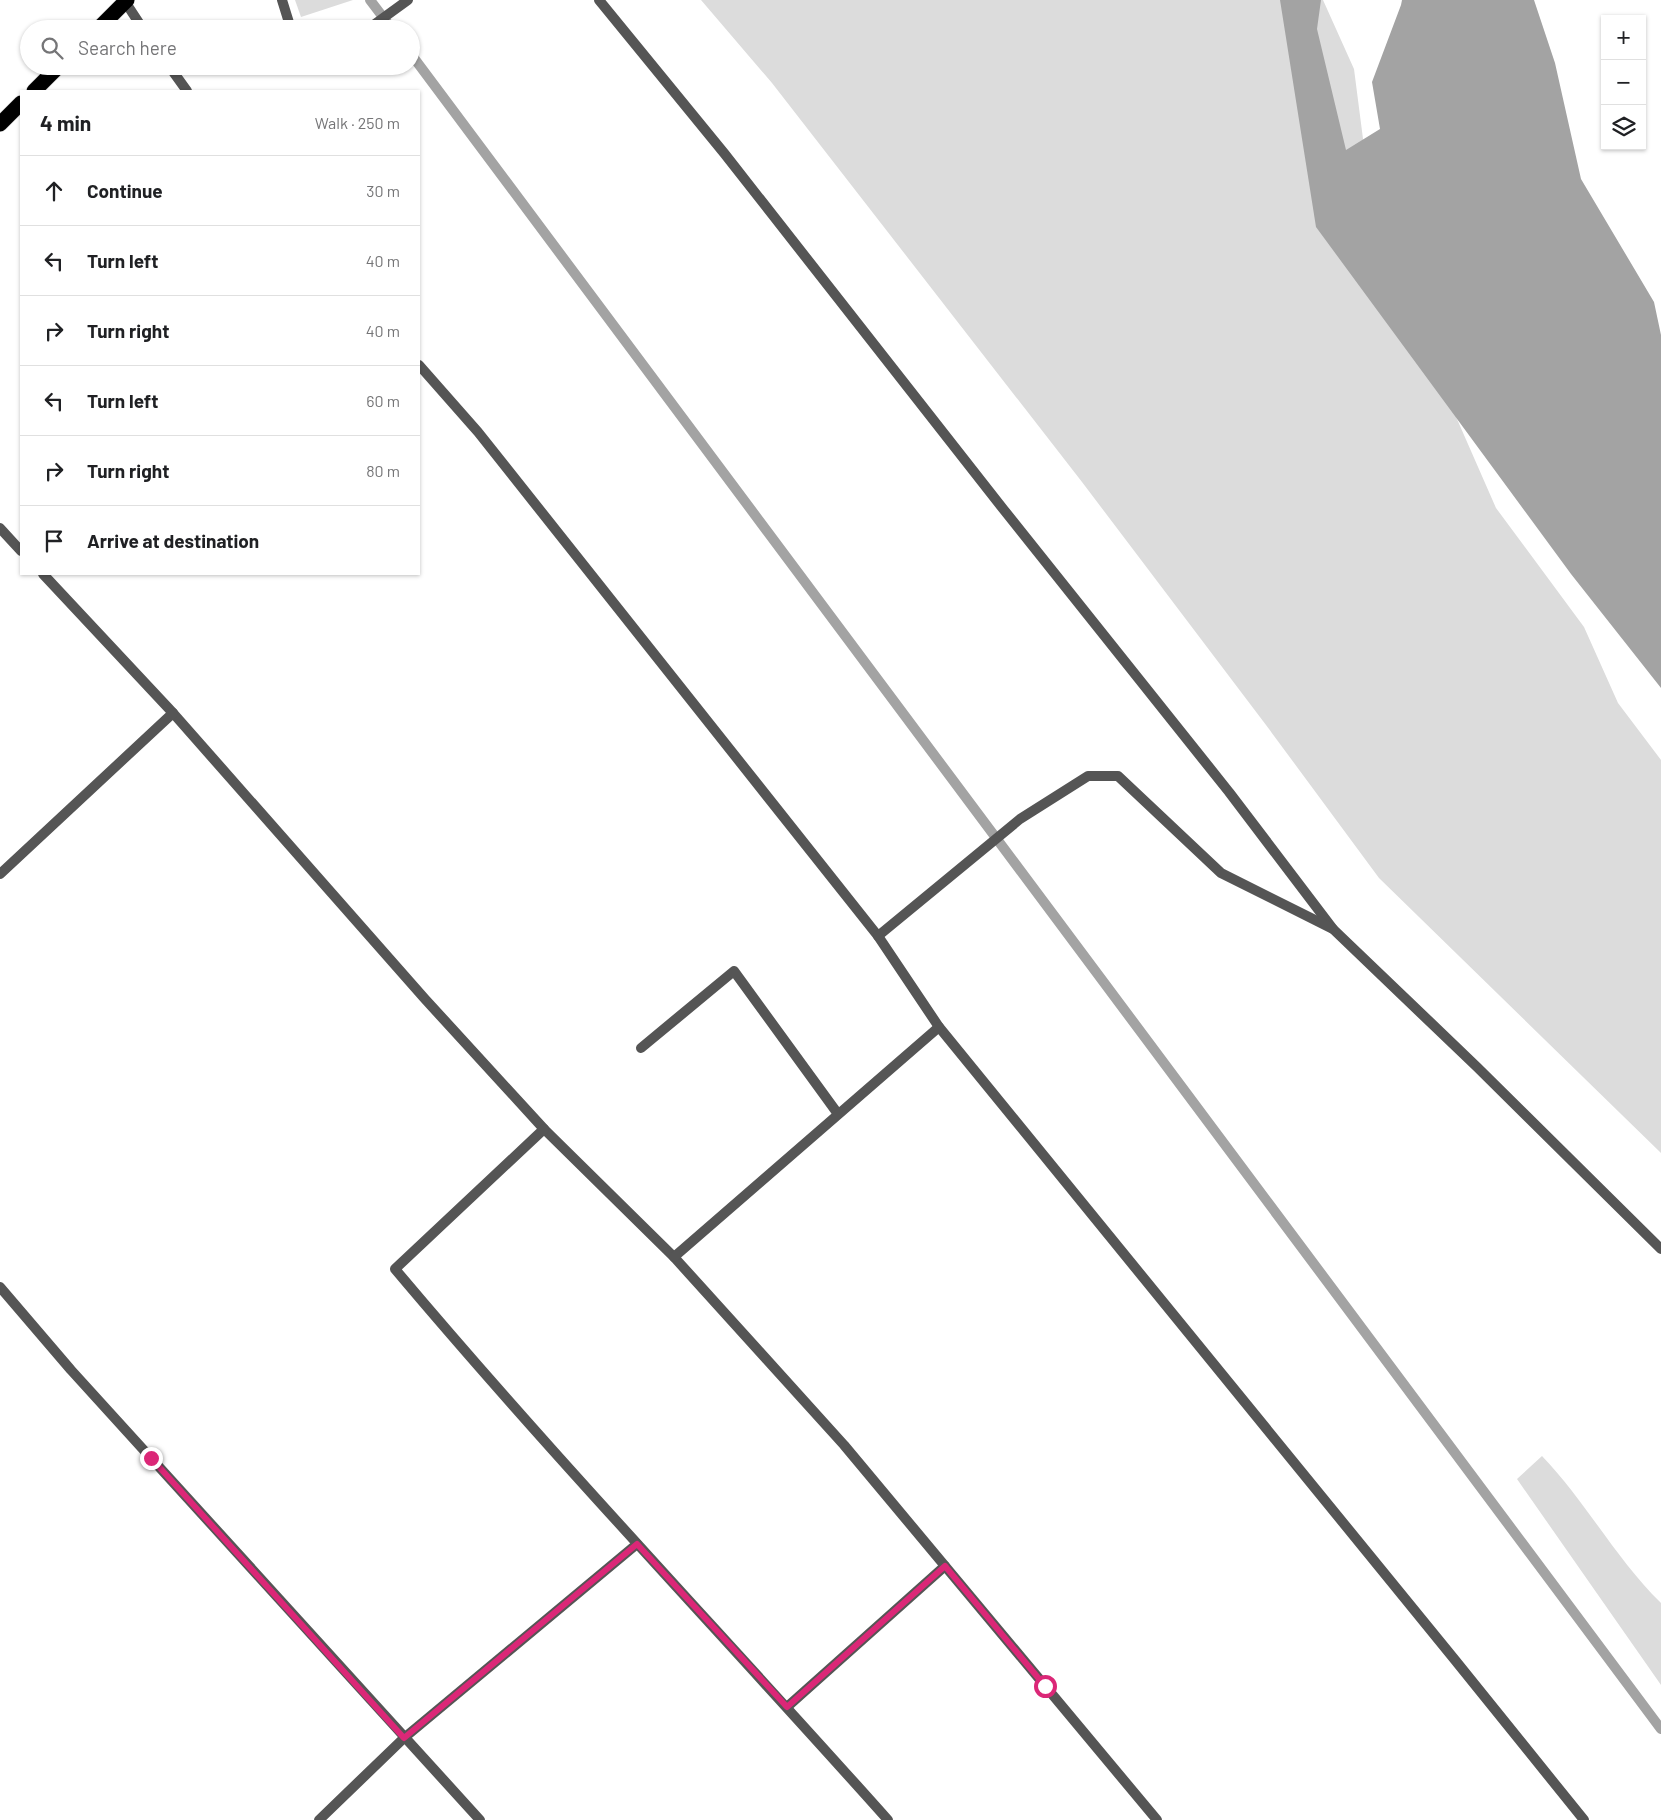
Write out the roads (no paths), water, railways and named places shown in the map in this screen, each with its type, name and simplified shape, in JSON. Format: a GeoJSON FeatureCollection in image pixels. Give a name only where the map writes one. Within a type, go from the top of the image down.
{"type":"FeatureCollection","features":[{"type":"Feature","properties":{"kind":"highway"},"geometry":{"type":"LineString","coordinates":[[107,20],[125,1]]}},
{"type":"Feature","properties":{"kind":"highway"},"geometry":{"type":"LineString","coordinates":[[35,90],[51,75]]}},
{"type":"Feature","properties":{"kind":"highway"},"geometry":{"type":"LineString","coordinates":[[0,124],[20,104]]}},
{"type":"Feature","properties":{"kind":"street"},"geometry":{"type":"LineString","coordinates":[[282,0],[288,20]]}},
{"type":"Feature","properties":{"kind":"street"},"geometry":{"type":"LineString","coordinates":[[380,20],[408,0]]}},
{"type":"Feature","properties":{"kind":"street"},"geometry":{"type":"LineString","coordinates":[[599,0],[724,152],[1016,526],[1229,792],[1333,929],[1477,1067],[1661,1249]]}},
{"type":"Feature","properties":{"kind":"street"},"geometry":{"type":"LineString","coordinates":[[125,1],[137,20]]}},
{"type":"Feature","properties":{"kind":"street"},"geometry":{"type":"LineString","coordinates":[[175,75],[186,90]]}},
{"type":"Feature","properties":{"kind":"street"},"geometry":{"type":"LineString","coordinates":[[420,366],[478,432],[878,936],[939,1027],[1584,1820]]}},
{"type":"Feature","properties":{"kind":"street"},"geometry":{"type":"LineString","coordinates":[[0,528],[20,550]]}},
{"type":"Feature","properties":{"kind":"street"},"geometry":{"type":"LineString","coordinates":[[44,575],[173,713],[425,999],[544,1128],[674,1257],[844,1445],[1157,1820]]}},
{"type":"Feature","properties":{"kind":"street"},"geometry":{"type":"LineString","coordinates":[[0,874],[173,713]]}},
{"type":"Feature","properties":{"kind":"street"},"geometry":{"type":"LineString","coordinates":[[878,936],[1020,819],[1088,776],[1118,776],[1221,873],[1333,929]]}},
{"type":"Feature","properties":{"kind":"street"},"geometry":{"type":"LineString","coordinates":[[641,1048],[734,971],[838,1114]]}},
{"type":"Feature","properties":{"kind":"street"},"geometry":{"type":"LineString","coordinates":[[674,1257],[939,1027]]}},
{"type":"Feature","properties":{"kind":"street"},"geometry":{"type":"LineString","coordinates":[[544,1128],[395,1270],[479,1369],[888,1820]]}},
{"type":"Feature","properties":{"kind":"street"},"geometry":{"type":"LineString","coordinates":[[0,1287],[71,1370],[480,1820]]}},
{"type":"Feature","properties":{"kind":"street"},"geometry":{"type":"LineString","coordinates":[[319,1820],[404,1738],[637,1544]]}},
{"type":"Feature","properties":{"kind":"street"},"geometry":{"type":"LineString","coordinates":[[787,1707],[945,1566]]}},
{"type":"Feature","properties":{"kind":"waterway"},"geometry":{"type":"LineString","coordinates":[[370,0],[385,20]]}},
{"type":"Feature","properties":{"kind":"waterway"},"geometry":{"type":"LineString","coordinates":[[420,66],[1661,1729]]}}]}
